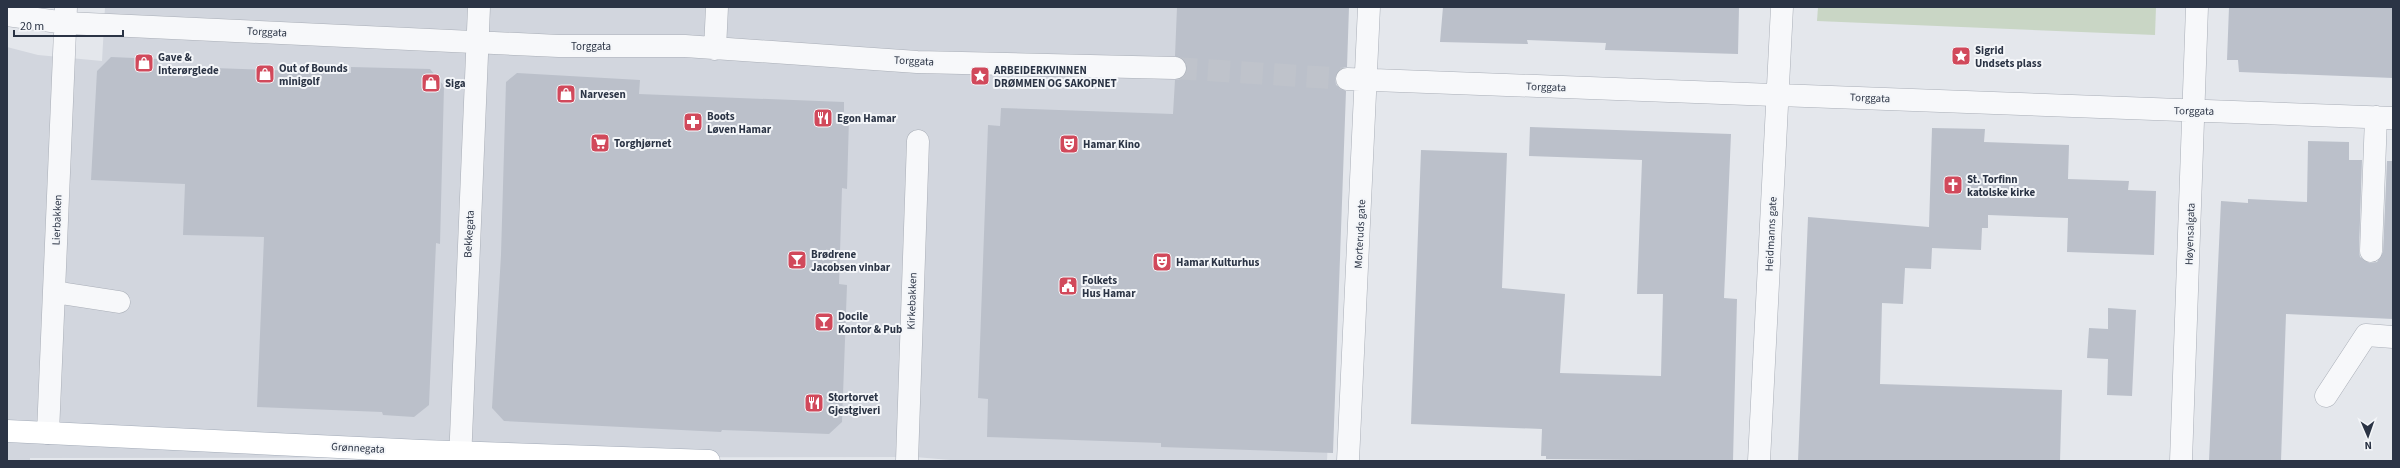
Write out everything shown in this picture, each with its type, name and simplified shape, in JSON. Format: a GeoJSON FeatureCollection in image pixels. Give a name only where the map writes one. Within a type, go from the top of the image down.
{"type":"FeatureCollection","features":[{"type":"Feature","properties":{"kind":"main road","name":"Grønnegata"},"geometry":{"type":"LineString","coordinates":[[7,431],[422,451],[460,456],[710,461]]}},
{"type":"Feature","properties":{"kind":"street","name":"Bekkegata"},"geometry":{"type":"LineString","coordinates":[[460,456],[479,7]]}},
{"type":"Feature","properties":{"kind":"street"},"geometry":{"type":"LineString","coordinates":[[714,49],[717,7]]}},
{"type":"Feature","properties":{"kind":"street","name":"Morteruds gate"},"geometry":{"type":"LineString","coordinates":[[1348,461],[1357,80],[1369,7]]}},
{"type":"Feature","properties":{"kind":"street","name":"Heidmanns gate"},"geometry":{"type":"LineString","coordinates":[[1759,461],[1779,95],[1782,7]]}},
{"type":"Feature","properties":{"kind":"street","name":"Høyensalgata"},"geometry":{"type":"LineString","coordinates":[[2181,461],[2197,7]]}},
{"type":"Feature","properties":{"kind":"street","name":"Torggata"},"geometry":{"type":"LineString","coordinates":[[7,15],[66,15],[559,46],[685,46],[917,62],[1175,68]]}},
{"type":"Feature","properties":{"kind":"street","name":"Lierbakken"},"geometry":{"type":"LineString","coordinates":[[48,433],[66,15]]}},
{"type":"Feature","properties":{"kind":"street","name":"Torggata"},"geometry":{"type":"LineString","coordinates":[[1357,80],[2384,117]]}},
{"type":"Feature","properties":{"kind":"street"},"geometry":{"type":"LineString","coordinates":[[2371,251],[2384,117]]}},
{"type":"Feature","properties":{"kind":"street","name":"Kirkebakken"},"geometry":{"type":"LineString","coordinates":[[907,461],[918,141]]}},
{"type":"Feature","properties":{"kind":"street"},"geometry":{"type":"LineString","coordinates":[[54,292],[119,302]]}},
{"type":"Feature","properties":{"kind":"street"},"geometry":{"type":"LineString","coordinates":[[2326,396],[2366,335],[2393,337]]}},
{"type":"Feature","properties":{"kind":"shaded area"},"geometry":{"type":"Polygon","coordinates":[[[105,7],[1347,7],[1327,461],[962,461],[915,457],[30,458],[30,461],[7,461],[7,47],[38,55],[102,61],[105,7]]]}},
{"type":"Feature","properties":{"kind":"green space"},"geometry":{"type":"Polygon","coordinates":[[[1818,7],[2156,7],[2155,35],[1817,21],[1818,7]]]}},
{"type":"Feature","properties":{"kind":"building","name":"Hamar Kulturhus"},"geometry":{"type":"Polygon","coordinates":[[[1177,7],[1349,7],[1347,67],[1341,68],[1335,78],[1336,85],[1346,91],[1333,453],[1161,447],[1161,443],[987,437],[988,399],[978,398],[988,125],[1000,126],[1001,108],[1173,114],[1175,80],[1181,79],[1187,69],[1186,62],[1175,56],[1177,7]]]}},
{"type":"Feature","properties":{"kind":"building"},"geometry":{"type":"Polygon","coordinates":[[[1443,7],[1739,7],[1738,54],[1605,50],[1606,43],[1527,40],[1528,44],[1440,42],[1443,7]]]}},
{"type":"Feature","properties":{"kind":"building"},"geometry":{"type":"Polygon","coordinates":[[[2229,7],[2393,7],[2393,78],[2239,72],[2238,60],[2227,60],[2229,7]]]}},
{"type":"Feature","properties":{"kind":"building"},"geometry":{"type":"Polygon","coordinates":[[[111,57],[158,59],[158,66],[351,73],[351,67],[430,69],[444,86],[440,244],[436,243],[429,405],[414,417],[383,415],[382,412],[257,407],[264,237],[183,235],[185,184],[91,180],[97,71],[111,57]]]}},
{"type":"Feature","properties":{"kind":"building"},"geometry":{"type":"Polygon","coordinates":[[[517,73],[640,80],[639,94],[844,102],[844,118],[849,118],[847,189],[842,188],[839,284],[847,285],[842,422],[829,434],[722,430],[721,432],[504,421],[492,408],[501,255],[506,82],[517,73]]]}},
{"type":"Feature","properties":{"kind":"building"},"geometry":{"type":"Polygon","coordinates":[[[1530,127],[1731,134],[1724,298],[1737,299],[1733,461],[1546,459],[1546,456],[1541,456],[1542,429],[1411,424],[1421,150],[1507,153],[1502,288],[1565,294],[1560,373],[1661,376],[1663,294],[1637,294],[1642,160],[1529,156],[1530,127]]]}},
{"type":"Feature","properties":{"kind":"building"},"geometry":{"type":"Polygon","coordinates":[[[1932,128],[1985,129],[1984,142],[2069,145],[2068,179],[2129,181],[2128,190],[2156,191],[2154,255],[2067,252],[2068,218],[1988,215],[1988,228],[1982,228],[1981,250],[1932,248],[1931,269],[1905,268],[1903,304],[1882,303],[1880,384],[2062,390],[2060,461],[1798,461],[1808,217],[1929,227],[1932,128]]]}},
{"type":"Feature","properties":{"kind":"building"},"geometry":{"type":"Polygon","coordinates":[[[2308,141],[2349,142],[2349,160],[2362,160],[2359,251],[2360,257],[2370,263],[2377,262],[2383,252],[2387,161],[2393,161],[2393,319],[2286,314],[2281,461],[2209,461],[2221,201],[2248,203],[2248,199],[2307,202],[2308,141]]]}},
{"type":"Feature","properties":{"kind":"building"},"geometry":{"type":"Polygon","coordinates":[[[2108,308],[2136,310],[2132,396],[2107,395],[2108,359],[2087,358],[2089,328],[2108,329],[2108,308]]]}},
{"type":"Feature","properties":{"kind":"tunnel"},"geometry":{"type":"LineString","coordinates":[[1175,68],[1347,79]]}},
{"type":"Feature","properties":{"kind":"place","name":"Sigrid Undsets plass"},"geometry":{"type":"Point","coordinates":[1961,56]}},
{"type":"Feature","properties":{"kind":"place","name":"Gave & Interørglede"},"geometry":{"type":"Point","coordinates":[144,63]}},
{"type":"Feature","properties":{"kind":"place","name":"Out of Bounds minigolf"},"geometry":{"type":"Point","coordinates":[265,74]}},
{"type":"Feature","properties":{"kind":"place","name":"ARBEIDERKVINNEN DRØMMEN OG SAKOPNET"},"geometry":{"type":"Point","coordinates":[980,76]}},
{"type":"Feature","properties":{"kind":"place","name":"Siga"},"geometry":{"type":"Point","coordinates":[431,83]}},
{"type":"Feature","properties":{"kind":"place","name":"Narvesen"},"geometry":{"type":"Point","coordinates":[566,94]}},
{"type":"Feature","properties":{"kind":"place","name":"Egon Hamar"},"geometry":{"type":"Point","coordinates":[823,118]}},
{"type":"Feature","properties":{"kind":"place","name":"Boots Løven Hamar"},"geometry":{"type":"Point","coordinates":[693,122]}},
{"type":"Feature","properties":{"kind":"place","name":"Torghjørnet"},"geometry":{"type":"Point","coordinates":[600,143]}},
{"type":"Feature","properties":{"kind":"place","name":"Hamar Kino"},"geometry":{"type":"Point","coordinates":[1069,144]}},
{"type":"Feature","properties":{"kind":"place","name":"St. Torfinn katolske kirke"},"geometry":{"type":"Point","coordinates":[1953,185]}},
{"type":"Feature","properties":{"kind":"place","name":"Brødrene Jacobsen vinbar"},"geometry":{"type":"Point","coordinates":[797,260]}},
{"type":"Feature","properties":{"kind":"place","name":"Hamar Kulturhus"},"geometry":{"type":"Point","coordinates":[1162,262]}},
{"type":"Feature","properties":{"kind":"place","name":"Folkets Hus Hamar"},"geometry":{"type":"Point","coordinates":[1068,286]}},
{"type":"Feature","properties":{"kind":"place","name":"Docile Kontor & Pub"},"geometry":{"type":"Point","coordinates":[824,322]}},
{"type":"Feature","properties":{"kind":"place","name":"Stortorvet Gjestgiveri"},"geometry":{"type":"Point","coordinates":[814,403]}}]}
